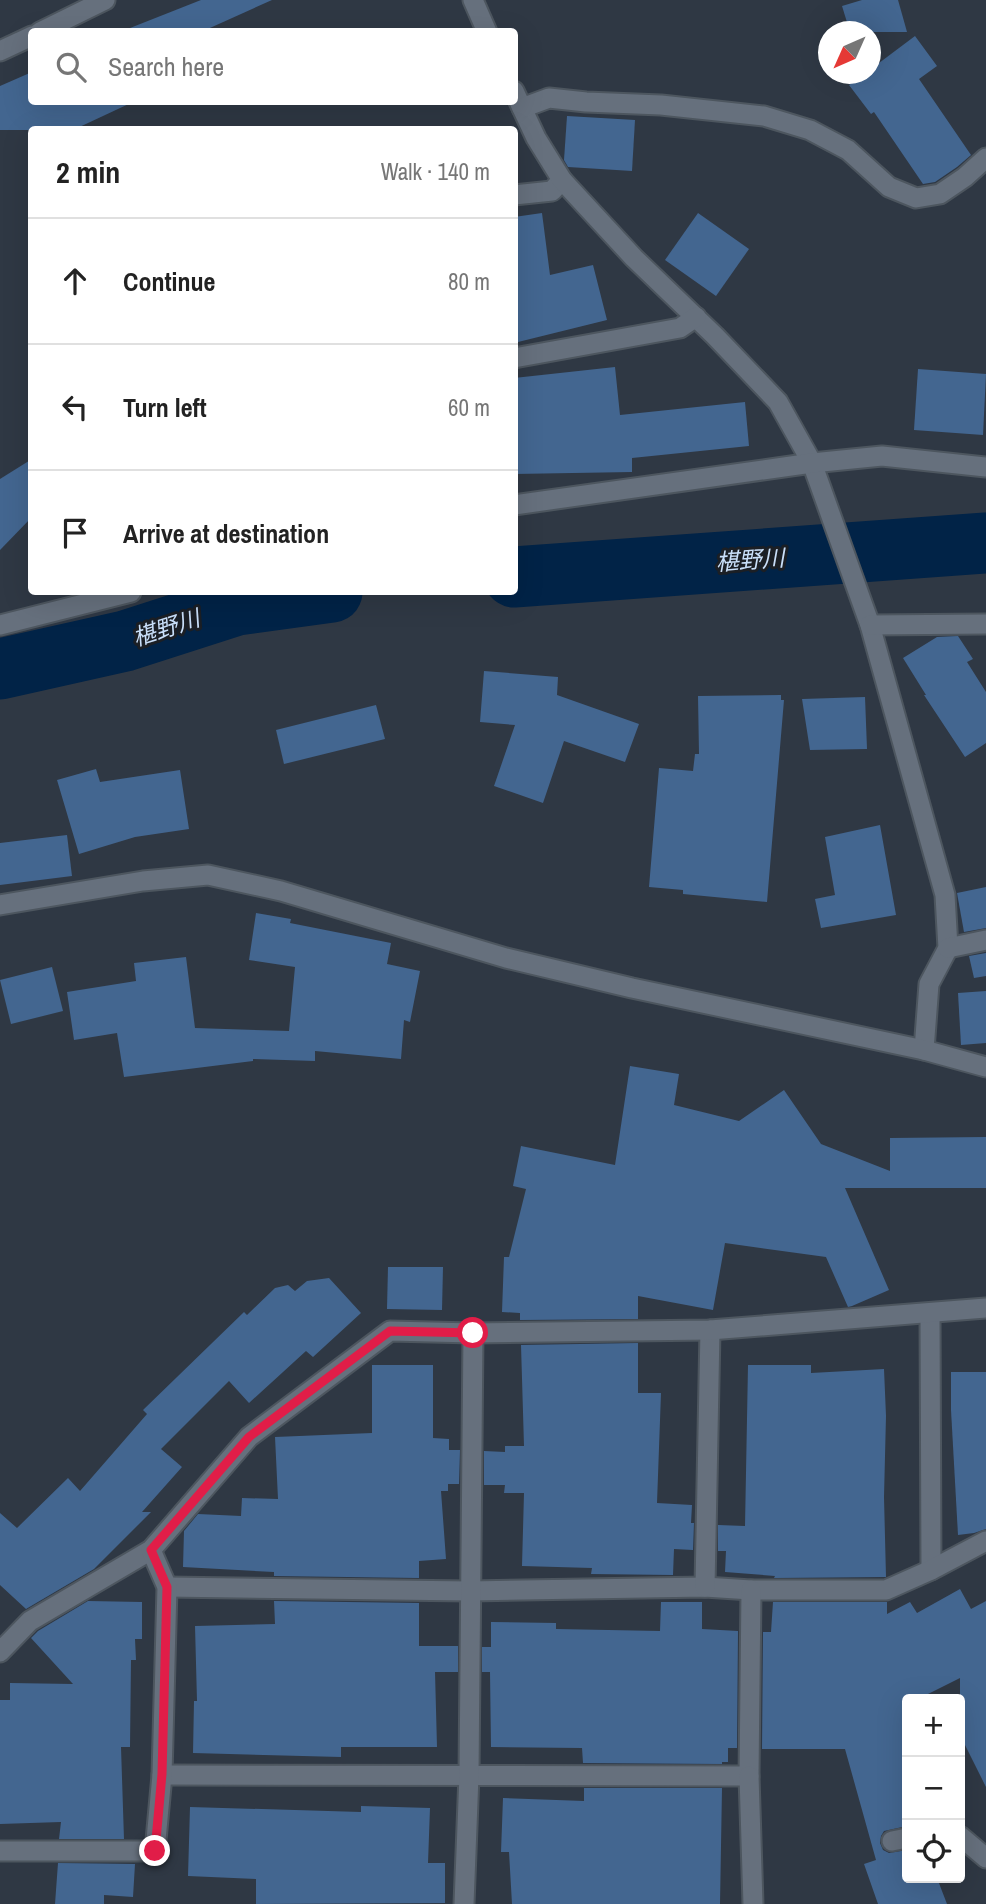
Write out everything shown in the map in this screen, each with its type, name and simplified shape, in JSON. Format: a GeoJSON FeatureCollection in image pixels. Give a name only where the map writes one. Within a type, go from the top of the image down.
{"type":"FeatureCollection","features":[{"type":"Feature","properties":{"kind":"street"},"geometry":{"type":"LineString","coordinates":[[48,28],[105,0]]}},
{"type":"Feature","properties":{"kind":"street"},"geometry":{"type":"LineString","coordinates":[[473,0],[485,28]]}},
{"type":"Feature","properties":{"kind":"street"},"geometry":{"type":"LineString","coordinates":[[0,51],[28,38]]}},
{"type":"Feature","properties":{"kind":"street"},"geometry":{"type":"LineString","coordinates":[[924,1051],[929,984],[948,948],[945,895],[868,618],[823,488],[778,402],[696,317],[634,258],[562,180],[537,138],[519,99],[549,98],[661,105],[764,116],[810,130],[848,150],[889,187],[916,198],[940,194],[986,158]]}},
{"type":"Feature","properties":{"kind":"street"},"geometry":{"type":"LineString","coordinates":[[518,195],[552,191],[562,180]]}},
{"type":"Feature","properties":{"kind":"street"},"geometry":{"type":"LineString","coordinates":[[518,357],[680,328],[696,317]]}},
{"type":"Feature","properties":{"kind":"street"},"geometry":{"type":"LineString","coordinates":[[518,504],[812,463],[882,456],[986,467]]}},
{"type":"Feature","properties":{"kind":"street"},"geometry":{"type":"LineString","coordinates":[[0,625],[119,595]]}},
{"type":"Feature","properties":{"kind":"street"},"geometry":{"type":"LineString","coordinates":[[868,618],[986,624]]}},
{"type":"Feature","properties":{"kind":"street"},"geometry":{"type":"LineString","coordinates":[[0,905],[143,881],[208,875],[281,891],[519,961],[986,1066]]}},
{"type":"Feature","properties":{"kind":"street"},"geometry":{"type":"LineString","coordinates":[[948,948],[986,940]]}},
{"type":"Feature","properties":{"kind":"street"},"geometry":{"type":"LineString","coordinates":[[0,1652],[30,1621],[151,1550],[249,1437],[390,1331],[473,1333],[710,1330],[986,1308]]}},
{"type":"Feature","properties":{"kind":"street"},"geometry":{"type":"LineString","coordinates":[[930,1313],[932,1570]]}},
{"type":"Feature","properties":{"kind":"street"},"geometry":{"type":"LineString","coordinates":[[705,1587],[710,1330]]}},
{"type":"Feature","properties":{"kind":"street"},"geometry":{"type":"LineString","coordinates":[[464,1904],[469,1775],[473,1333]]}},
{"type":"Feature","properties":{"kind":"street"},"geometry":{"type":"LineString","coordinates":[[167,1587],[470,1591],[705,1587],[751,1590],[886,1590],[932,1570],[986,1541]]}},
{"type":"Feature","properties":{"kind":"street"},"geometry":{"type":"LineString","coordinates":[[0,1851],[155,1851],[162,1774],[167,1587],[151,1550]]}},
{"type":"Feature","properties":{"kind":"street"},"geometry":{"type":"LineString","coordinates":[[751,1590],[749,1776],[753,1904]]}},
{"type":"Feature","properties":{"kind":"street"},"geometry":{"type":"LineString","coordinates":[[162,1774],[749,1776]]}},
{"type":"Feature","properties":{"kind":"street"},"geometry":{"type":"LineString","coordinates":[[965,1840],[986,1858]]}},
{"type":"Feature","properties":{"kind":"building"},"geometry":{"type":"Polygon","coordinates":[[[201,0],[272,0],[210,28],[130,28],[201,0]]]}},
{"type":"Feature","properties":{"kind":"building"},"geometry":{"type":"Polygon","coordinates":[[[862,0],[898,0],[907,32],[881,32],[881,21],[847,21],[842,6],[862,0]]]}},
{"type":"Feature","properties":{"kind":"building"},"geometry":{"type":"Polygon","coordinates":[[[915,36],[937,66],[919,79],[971,155],[935,182],[923,184],[874,112],[871,114],[849,85],[881,84],[881,62],[915,36]]]}},
{"type":"Feature","properties":{"kind":"building"},"geometry":{"type":"Polygon","coordinates":[[[28,74],[28,105],[127,105],[82,126],[28,126],[28,130],[0,130],[0,86],[28,74]]]}},
{"type":"Feature","properties":{"kind":"building"},"geometry":{"type":"Polygon","coordinates":[[[567,116],[635,120],[632,171],[568,167],[564,160],[567,116]]]}},
{"type":"Feature","properties":{"kind":"building"},"geometry":{"type":"Polygon","coordinates":[[[542,213],[550,275],[593,265],[607,320],[518,342],[518,216],[542,213]]]}},
{"type":"Feature","properties":{"kind":"building"},"geometry":{"type":"Polygon","coordinates":[[[698,213],[749,249],[716,296],[665,260],[698,213]]]}},
{"type":"Feature","properties":{"kind":"building"},"geometry":{"type":"Polygon","coordinates":[[[615,367],[620,415],[745,402],[749,446],[632,458],[632,472],[518,474],[518,378],[615,367]]]}},
{"type":"Feature","properties":{"kind":"building"},"geometry":{"type":"Polygon","coordinates":[[[918,369],[986,374],[983,435],[914,430],[918,369]]]}},
{"type":"Feature","properties":{"kind":"building"},"geometry":{"type":"Polygon","coordinates":[[[28,462],[28,521],[0,550],[0,479],[28,462]]]}},
{"type":"Feature","properties":{"kind":"building"},"geometry":{"type":"Polygon","coordinates":[[[958,636],[973,659],[967,662],[986,692],[986,743],[965,757],[903,658],[937,637],[958,636]]]}},
{"type":"Feature","properties":{"kind":"building"},"geometry":{"type":"Polygon","coordinates":[[[484,671],[558,677],[557,695],[639,724],[625,762],[564,741],[543,803],[494,786],[515,725],[480,722],[484,671]]]}},
{"type":"Feature","properties":{"kind":"building"},"geometry":{"type":"Polygon","coordinates":[[[781,695],[781,700],[784,700],[767,902],[683,894],[683,890],[649,887],[659,768],[693,771],[695,754],[699,754],[698,696],[781,695]]]}},
{"type":"Feature","properties":{"kind":"building"},"geometry":{"type":"Polygon","coordinates":[[[865,697],[867,749],[810,750],[802,699],[865,697]]]}},
{"type":"Feature","properties":{"kind":"building"},"geometry":{"type":"Polygon","coordinates":[[[376,705],[385,739],[284,764],[276,730],[376,705]]]}},
{"type":"Feature","properties":{"kind":"building"},"geometry":{"type":"Polygon","coordinates":[[[96,769],[100,782],[180,770],[189,829],[135,837],[79,854],[57,780],[96,769]]]}},
{"type":"Feature","properties":{"kind":"building"},"geometry":{"type":"Polygon","coordinates":[[[880,825],[896,915],[821,928],[815,899],[835,895],[825,837],[880,825]]]}},
{"type":"Feature","properties":{"kind":"building"},"geometry":{"type":"Polygon","coordinates":[[[67,835],[72,876],[0,885],[0,843],[67,835]]]}},
{"type":"Feature","properties":{"kind":"building"},"geometry":{"type":"Polygon","coordinates":[[[986,887],[986,928],[964,932],[957,893],[986,887]]]}},
{"type":"Feature","properties":{"kind":"building"},"geometry":{"type":"Polygon","coordinates":[[[256,913],[291,919],[290,923],[391,943],[387,964],[420,971],[410,1022],[404,1020],[401,1059],[315,1051],[315,1061],[253,1059],[124,1077],[117,1033],[74,1040],[67,992],[136,981],[134,963],[186,957],[195,1028],[289,1031],[295,967],[249,960],[256,913]]]}},
{"type":"Feature","properties":{"kind":"building"},"geometry":{"type":"Polygon","coordinates":[[[986,953],[986,976],[974,978],[969,956],[986,953]]]}},
{"type":"Feature","properties":{"kind":"building"},"geometry":{"type":"Polygon","coordinates":[[[52,967],[63,1011],[11,1024],[0,980],[52,967]]]}},
{"type":"Feature","properties":{"kind":"building"},"geometry":{"type":"Polygon","coordinates":[[[986,991],[986,1043],[961,1045],[958,993],[986,991]]]}},
{"type":"Feature","properties":{"kind":"building"},"geometry":{"type":"Polygon","coordinates":[[[630,1066],[679,1074],[674,1105],[739,1121],[784,1090],[821,1144],[890,1171],[890,1138],[986,1137],[986,1188],[845,1188],[889,1290],[852,1306],[848,1307],[826,1257],[725,1243],[713,1310],[638,1296],[638,1319],[520,1320],[520,1313],[502,1312],[504,1257],[509,1257],[526,1189],[513,1186],[521,1146],[615,1165],[630,1066]]]}},
{"type":"Feature","properties":{"kind":"building"},"geometry":{"type":"Polygon","coordinates":[[[388,1267],[443,1267],[442,1310],[387,1309],[388,1267]]]}},
{"type":"Feature","properties":{"kind":"building"},"geometry":{"type":"Polygon","coordinates":[[[329,1278],[361,1313],[313,1357],[306,1351],[249,1403],[229,1381],[161,1449],[182,1467],[142,1512],[151,1512],[94,1569],[26,1609],[0,1585],[0,1513],[17,1528],[68,1478],[80,1491],[147,1414],[143,1410],[244,1312],[247,1315],[275,1288],[288,1285],[295,1291],[307,1281],[329,1278]]]}},
{"type":"Feature","properties":{"kind":"building"},"geometry":{"type":"Polygon","coordinates":[[[638,1343],[638,1393],[661,1393],[657,1503],[692,1505],[693,1550],[674,1549],[673,1575],[591,1574],[592,1568],[522,1566],[524,1493],[504,1493],[505,1485],[484,1485],[484,1451],[505,1452],[505,1446],[524,1446],[521,1345],[638,1343]]]}},
{"type":"Feature","properties":{"kind":"building"},"geometry":{"type":"Polygon","coordinates":[[[372,1365],[433,1365],[433,1438],[449,1439],[449,1450],[460,1450],[459,1484],[448,1484],[448,1491],[441,1491],[446,1559],[419,1561],[419,1578],[274,1576],[274,1572],[183,1567],[184,1531],[198,1514],[241,1516],[242,1498],[278,1499],[275,1437],[372,1433],[372,1365]]]}},
{"type":"Feature","properties":{"kind":"building"},"geometry":{"type":"Polygon","coordinates":[[[748,1365],[811,1365],[811,1373],[884,1369],[886,1577],[774,1578],[775,1576],[725,1572],[726,1551],[718,1551],[718,1525],[745,1526],[748,1365]]]}},
{"type":"Feature","properties":{"kind":"building"},"geometry":{"type":"Polygon","coordinates":[[[951,1372],[986,1372],[986,1529],[958,1535],[951,1410],[951,1372]]]}},
{"type":"Feature","properties":{"kind":"building"},"geometry":{"type":"Polygon","coordinates":[[[960,1589],[971,1609],[986,1601],[986,1787],[965,1745],[965,1694],[960,1694],[960,1678],[928,1694],[902,1694],[902,1827],[884,1831],[880,1843],[883,1850],[889,1853],[902,1851],[902,1883],[939,1883],[947,1904],[878,1904],[864,1864],[876,1860],[845,1749],[762,1749],[763,1632],[771,1632],[773,1602],[887,1602],[887,1614],[910,1602],[917,1613],[960,1589]]]}},
{"type":"Feature","properties":{"kind":"building"},"geometry":{"type":"Polygon","coordinates":[[[88,1601],[142,1602],[142,1639],[135,1639],[136,1660],[131,1660],[130,1747],[121,1747],[124,1839],[59,1839],[61,1822],[0,1824],[0,1700],[10,1700],[10,1683],[73,1684],[31,1638],[88,1601]]]}},
{"type":"Feature","properties":{"kind":"building"},"geometry":{"type":"Polygon","coordinates":[[[274,1601],[419,1603],[419,1646],[458,1646],[458,1672],[435,1672],[437,1747],[341,1747],[341,1757],[193,1753],[194,1701],[197,1701],[195,1626],[275,1624],[274,1601]]]}},
{"type":"Feature","properties":{"kind":"building"},"geometry":{"type":"Polygon","coordinates":[[[661,1602],[702,1602],[702,1629],[738,1631],[737,1748],[728,1748],[728,1762],[583,1763],[582,1748],[491,1747],[490,1672],[482,1672],[482,1647],[491,1647],[491,1622],[556,1623],[556,1629],[660,1631],[661,1602]]]}},
{"type":"Feature","properties":{"kind":"building"},"geometry":{"type":"Polygon","coordinates":[[[584,1788],[722,1788],[720,1904],[512,1904],[509,1852],[501,1852],[503,1798],[584,1801],[584,1788]]]}},
{"type":"Feature","properties":{"kind":"building"},"geometry":{"type":"Polygon","coordinates":[[[361,1806],[430,1808],[428,1863],[445,1863],[445,1903],[256,1904],[256,1879],[188,1876],[190,1807],[361,1812],[361,1806]]]}},
{"type":"Feature","properties":{"kind":"building"},"geometry":{"type":"Polygon","coordinates":[[[58,1863],[135,1864],[133,1897],[104,1895],[104,1904],[55,1904],[58,1863]]]}},
{"type":"Feature","properties":{"kind":"waterway","name":"椹野川"},"geometry":{"type":"LineString","coordinates":[[518,577],[986,543]]}},
{"type":"Feature","properties":{"kind":"waterway","name":"椹野川"},"geometry":{"type":"LineString","coordinates":[[0,669],[125,641],[237,605],[310,595]]}},
{"type":"Feature","properties":{"kind":"route"},"geometry":{"type":"LineString","coordinates":[[155,1851],[162,1774],[167,1587],[151,1550],[249,1437],[390,1331],[473,1333]]}}]}
